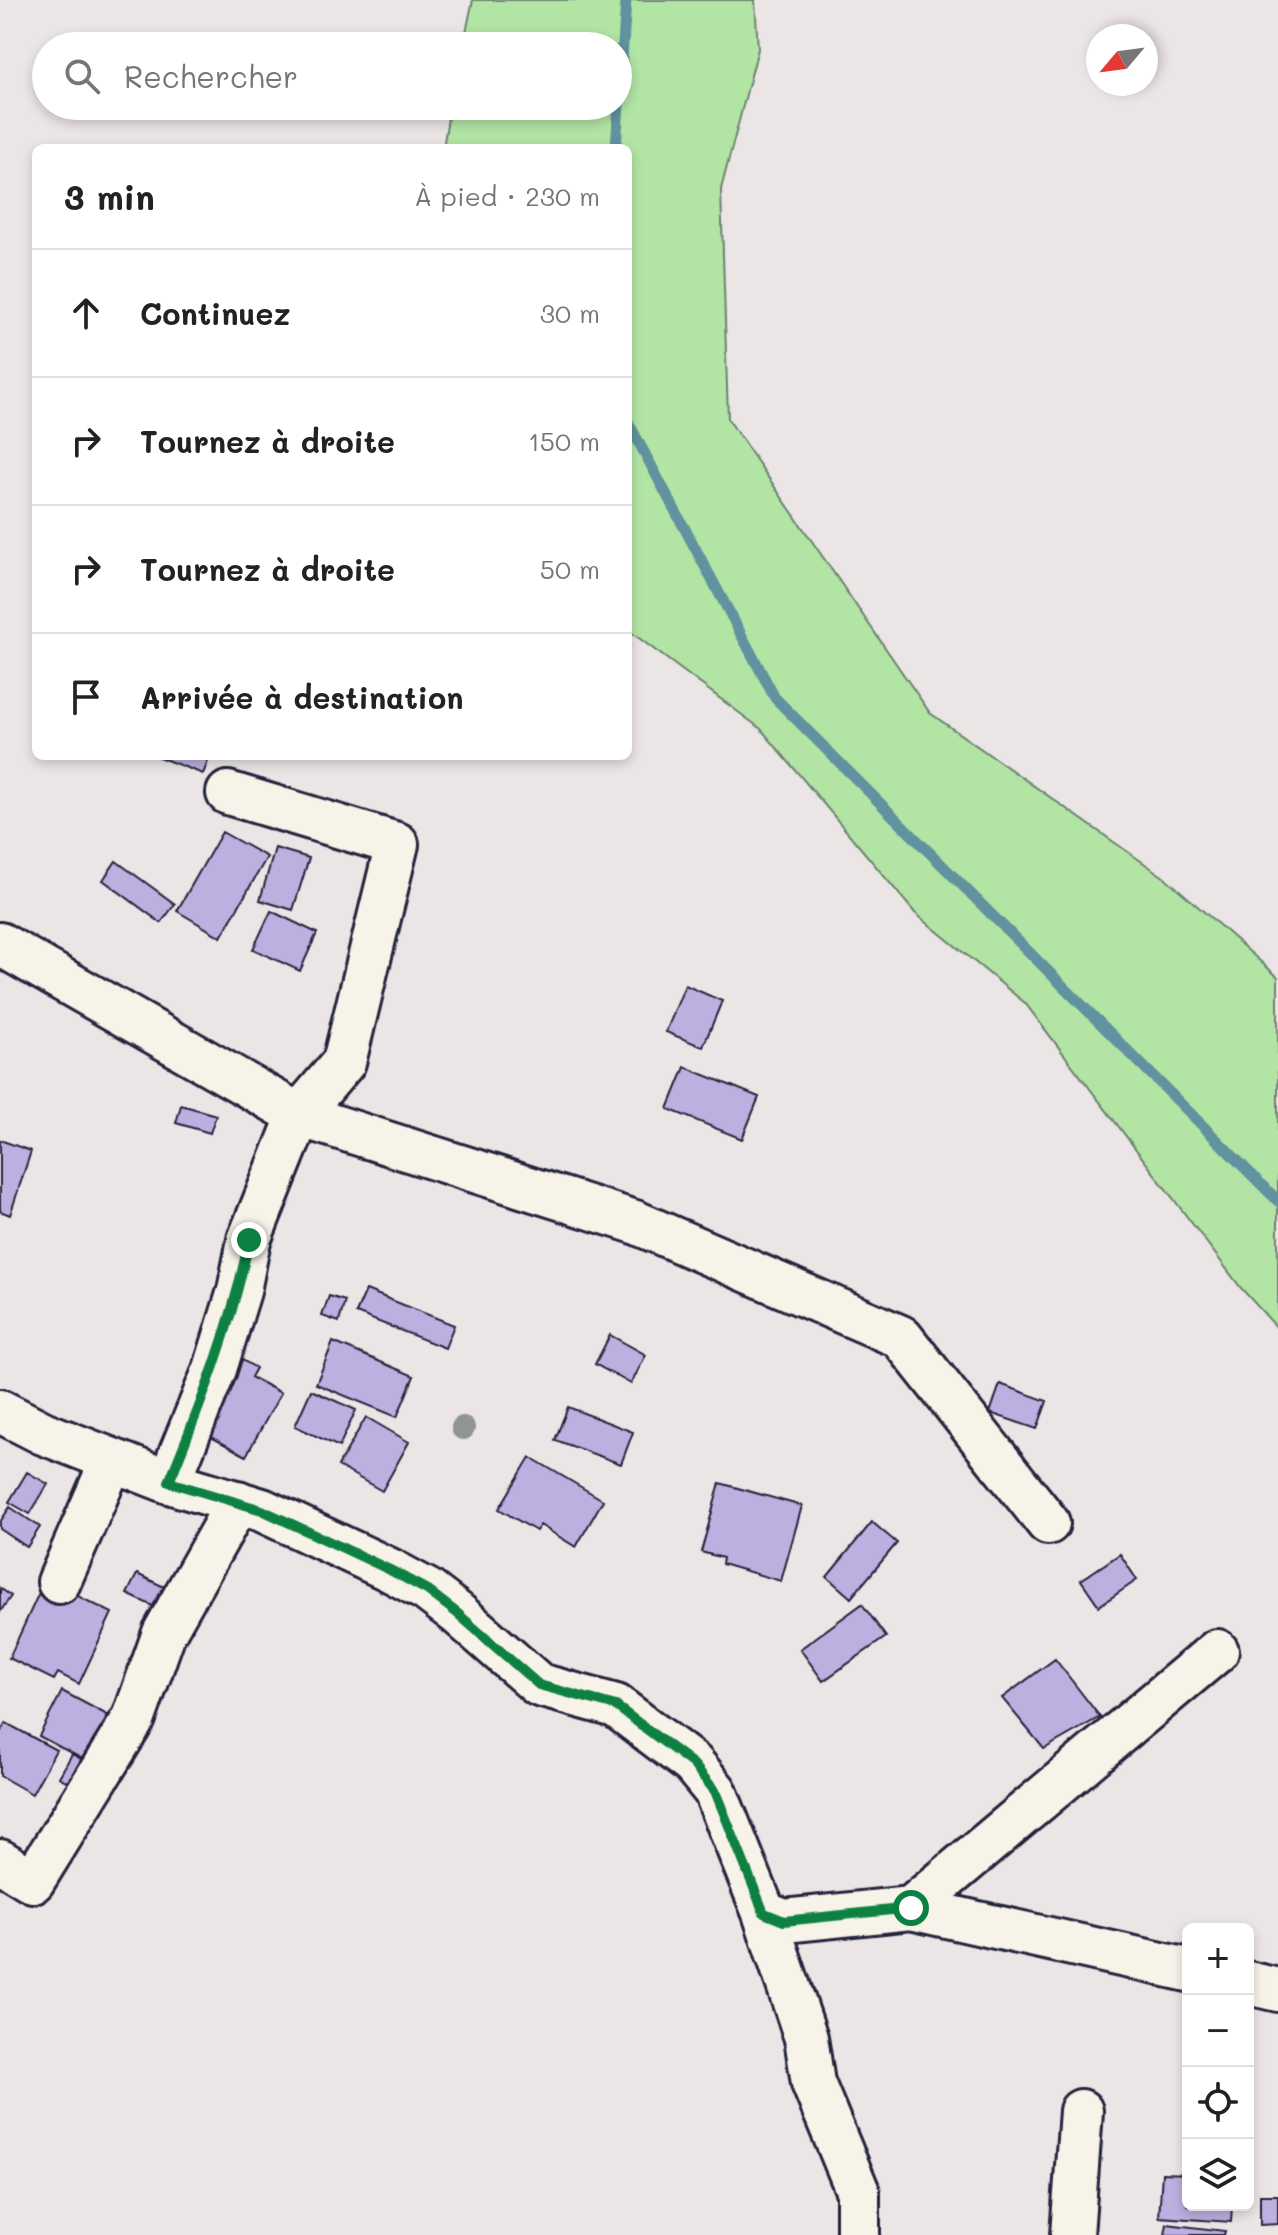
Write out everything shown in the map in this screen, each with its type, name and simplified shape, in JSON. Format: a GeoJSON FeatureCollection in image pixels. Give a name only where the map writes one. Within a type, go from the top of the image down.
{"type":"FeatureCollection","features":[{"type":"Feature","properties":{"kind":"street"},"geometry":{"type":"LineString","coordinates":[[169,1482],[215,1369],[239,1291],[249,1240],[299,1115],[344,1062],[397,844],[228,793]]}},
{"type":"Feature","properties":{"kind":"street"},"geometry":{"type":"LineString","coordinates":[[0,944],[299,1115],[635,1222],[901,1337],[1048,1523]]}},
{"type":"Feature","properties":{"kind":"street"},"geometry":{"type":"LineString","coordinates":[[0,1411],[43,1433],[112,1460],[169,1482],[238,1502],[296,1526],[427,1590],[539,1685],[616,1706],[693,1764],[715,1791],[764,1913],[806,2038],[813,2083],[858,2192],[858,2235]]}},
{"type":"Feature","properties":{"kind":"street"},"geometry":{"type":"LineString","coordinates":[[59,1582],[112,1460]]}},
{"type":"Feature","properties":{"kind":"street"},"geometry":{"type":"LineString","coordinates":[[0,1861],[33,1881],[134,1718],[164,1633],[238,1502]]}},
{"type":"Feature","properties":{"kind":"street"},"geometry":{"type":"LineString","coordinates":[[911,1908],[1217,1651]]}},
{"type":"Feature","properties":{"kind":"street"},"geometry":{"type":"LineString","coordinates":[[764,1913],[784,1921],[911,1908],[1182,1969]]}},
{"type":"Feature","properties":{"kind":"street"},"geometry":{"type":"LineString","coordinates":[[1254,1984],[1278,1990]]}},
{"type":"Feature","properties":{"kind":"street"},"geometry":{"type":"LineString","coordinates":[[1072,2235],[1081,2111]]}},
{"type":"Feature","properties":{"kind":"green space"},"geometry":{"type":"Polygon","coordinates":[[[473,0],[755,0],[758,49],[721,189],[728,419],[930,713],[1168,880],[1278,977],[1278,1329],[1241,1288],[1025,1003],[915,913],[761,729],[632,633],[632,144],[444,144],[448,120],[632,120],[632,32],[466,32],[473,0]]]}},
{"type":"Feature","properties":{"kind":"building"},"geometry":{"type":"Polygon","coordinates":[[[166,760],[208,760],[203,774],[166,760]]]}},
{"type":"Feature","properties":{"kind":"building"},"geometry":{"type":"Polygon","coordinates":[[[222,832],[267,857],[221,937],[177,911],[222,832]]]}},
{"type":"Feature","properties":{"kind":"building"},"geometry":{"type":"Polygon","coordinates":[[[275,848],[309,858],[293,910],[260,900],[275,848]]]}},
{"type":"Feature","properties":{"kind":"building"},"geometry":{"type":"Polygon","coordinates":[[[116,861],[175,904],[161,923],[103,880],[116,861]]]}},
{"type":"Feature","properties":{"kind":"building"},"geometry":{"type":"Polygon","coordinates":[[[271,911],[317,933],[300,971],[253,949],[271,911]]]}},
{"type":"Feature","properties":{"kind":"building"},"geometry":{"type":"Polygon","coordinates":[[[685,985],[722,1001],[703,1047],[666,1032],[685,985]]]}},
{"type":"Feature","properties":{"kind":"building"},"geometry":{"type":"Polygon","coordinates":[[[685,1067],[759,1097],[742,1139],[668,1109],[685,1067]]]}},
{"type":"Feature","properties":{"kind":"building"},"geometry":{"type":"Polygon","coordinates":[[[181,1105],[216,1115],[210,1133],[176,1123],[181,1105]]]}},
{"type":"Feature","properties":{"kind":"building"},"geometry":{"type":"Polygon","coordinates":[[[0,1140],[31,1151],[10,1215],[0,1211],[0,1140]]]}},
{"type":"Feature","properties":{"kind":"building"},"geometry":{"type":"Polygon","coordinates":[[[366,1290],[454,1325],[445,1348],[356,1313],[366,1290]]]}},
{"type":"Feature","properties":{"kind":"building"},"geometry":{"type":"Polygon","coordinates":[[[329,1296],[345,1301],[339,1322],[322,1316],[329,1296]]]}},
{"type":"Feature","properties":{"kind":"building"},"geometry":{"type":"Polygon","coordinates":[[[610,1335],[646,1355],[631,1384],[595,1364],[610,1335]]]}},
{"type":"Feature","properties":{"kind":"building"},"geometry":{"type":"Polygon","coordinates":[[[333,1342],[414,1376],[397,1417],[316,1384],[333,1342]]]}},
{"type":"Feature","properties":{"kind":"building"},"geometry":{"type":"Polygon","coordinates":[[[239,1358],[256,1368],[251,1377],[281,1393],[246,1456],[200,1431],[239,1358]]]}},
{"type":"Feature","properties":{"kind":"building"},"geometry":{"type":"Polygon","coordinates":[[[1000,1384],[1047,1401],[1037,1429],[990,1413],[1000,1384]]]}},
{"type":"Feature","properties":{"kind":"building"},"geometry":{"type":"Polygon","coordinates":[[[311,1390],[356,1410],[339,1447],[295,1426],[311,1390]]]}},
{"type":"Feature","properties":{"kind":"building"},"geometry":{"type":"Polygon","coordinates":[[[568,1407],[633,1432],[621,1464],[555,1440],[568,1407]]]}},
{"type":"Feature","properties":{"kind":"building"},"geometry":{"type":"Polygon","coordinates":[[[366,1417],[409,1442],[382,1491],[338,1466],[366,1417]]]}},
{"type":"Feature","properties":{"kind":"building"},"geometry":{"type":"Polygon","coordinates":[[[530,1457],[603,1500],[576,1547],[540,1525],[536,1531],[499,1509],[530,1457]]]}},
{"type":"Feature","properties":{"kind":"building"},"geometry":{"type":"Polygon","coordinates":[[[27,1472],[48,1484],[30,1514],[9,1502],[27,1472]]]}},
{"type":"Feature","properties":{"kind":"building"},"geometry":{"type":"Polygon","coordinates":[[[720,1483],[802,1506],[781,1581],[722,1564],[723,1558],[701,1552],[720,1483]]]}},
{"type":"Feature","properties":{"kind":"building"},"geometry":{"type":"Polygon","coordinates":[[[10,1507],[40,1527],[27,1547],[0,1529],[0,1522],[10,1507]]]}},
{"type":"Feature","properties":{"kind":"building"},"geometry":{"type":"Polygon","coordinates":[[[872,1522],[897,1543],[851,1598],[827,1577],[872,1522]]]}},
{"type":"Feature","properties":{"kind":"building"},"geometry":{"type":"Polygon","coordinates":[[[1120,1554],[1137,1580],[1099,1606],[1081,1580],[1120,1554]]]}},
{"type":"Feature","properties":{"kind":"building"},"geometry":{"type":"Polygon","coordinates":[[[137,1574],[181,1595],[172,1615],[127,1594],[137,1574]]]}},
{"type":"Feature","properties":{"kind":"building"},"geometry":{"type":"Polygon","coordinates":[[[42,1586],[71,1600],[74,1594],[112,1613],[79,1684],[58,1673],[54,1680],[9,1658],[42,1586]]]}},
{"type":"Feature","properties":{"kind":"building"},"geometry":{"type":"Polygon","coordinates":[[[0,1588],[11,1596],[0,1612],[0,1588]]]}},
{"type":"Feature","properties":{"kind":"building"},"geometry":{"type":"Polygon","coordinates":[[[862,1604],[886,1637],[823,1681],[800,1649],[862,1604]]]}},
{"type":"Feature","properties":{"kind":"building"},"geometry":{"type":"Polygon","coordinates":[[[1055,1659],[1100,1717],[1044,1749],[1002,1698],[1055,1659]]]}},
{"type":"Feature","properties":{"kind":"building"},"geometry":{"type":"Polygon","coordinates":[[[62,1691],[111,1717],[88,1762],[39,1736],[62,1691]]]}},
{"type":"Feature","properties":{"kind":"building"},"geometry":{"type":"Polygon","coordinates":[[[6,1723],[56,1750],[32,1794],[0,1776],[0,1733],[6,1723]]]}},
{"type":"Feature","properties":{"kind":"building"},"geometry":{"type":"Polygon","coordinates":[[[72,1754],[95,1767],[70,1811],[56,1803],[68,1782],[59,1777],[72,1754]]]}},
{"type":"Feature","properties":{"kind":"building"},"geometry":{"type":"Polygon","coordinates":[[[1162,2173],[1182,2174],[1182,2211],[1232,2211],[1231,2222],[1159,2217],[1162,2173]]]}},
{"type":"Feature","properties":{"kind":"building"},"geometry":{"type":"Polygon","coordinates":[[[1260,2195],[1278,2195],[1278,2224],[1260,2225],[1260,2195]]]}},
{"type":"Feature","properties":{"kind":"building"},"geometry":{"type":"Polygon","coordinates":[[[1167,2224],[1225,2231],[1224,2235],[1165,2235],[1167,2224]]]}},
{"type":"Feature","properties":{"kind":"waterway"},"geometry":{"type":"LineString","coordinates":[[624,32],[626,0]]}},
{"type":"Feature","properties":{"kind":"waterway"},"geometry":{"type":"LineString","coordinates":[[616,144],[618,120]]}},
{"type":"Feature","properties":{"kind":"waterway"},"geometry":{"type":"LineString","coordinates":[[632,430],[775,698],[1278,1201]]}},
{"type":"Feature","properties":{"kind":"route"},"geometry":{"type":"LineString","coordinates":[[249,1240],[239,1291],[215,1369],[169,1482],[262,1510],[390,1570],[427,1590],[457,1613],[539,1685],[616,1706],[693,1764],[715,1791],[764,1913],[784,1921],[911,1908]]}}]}
